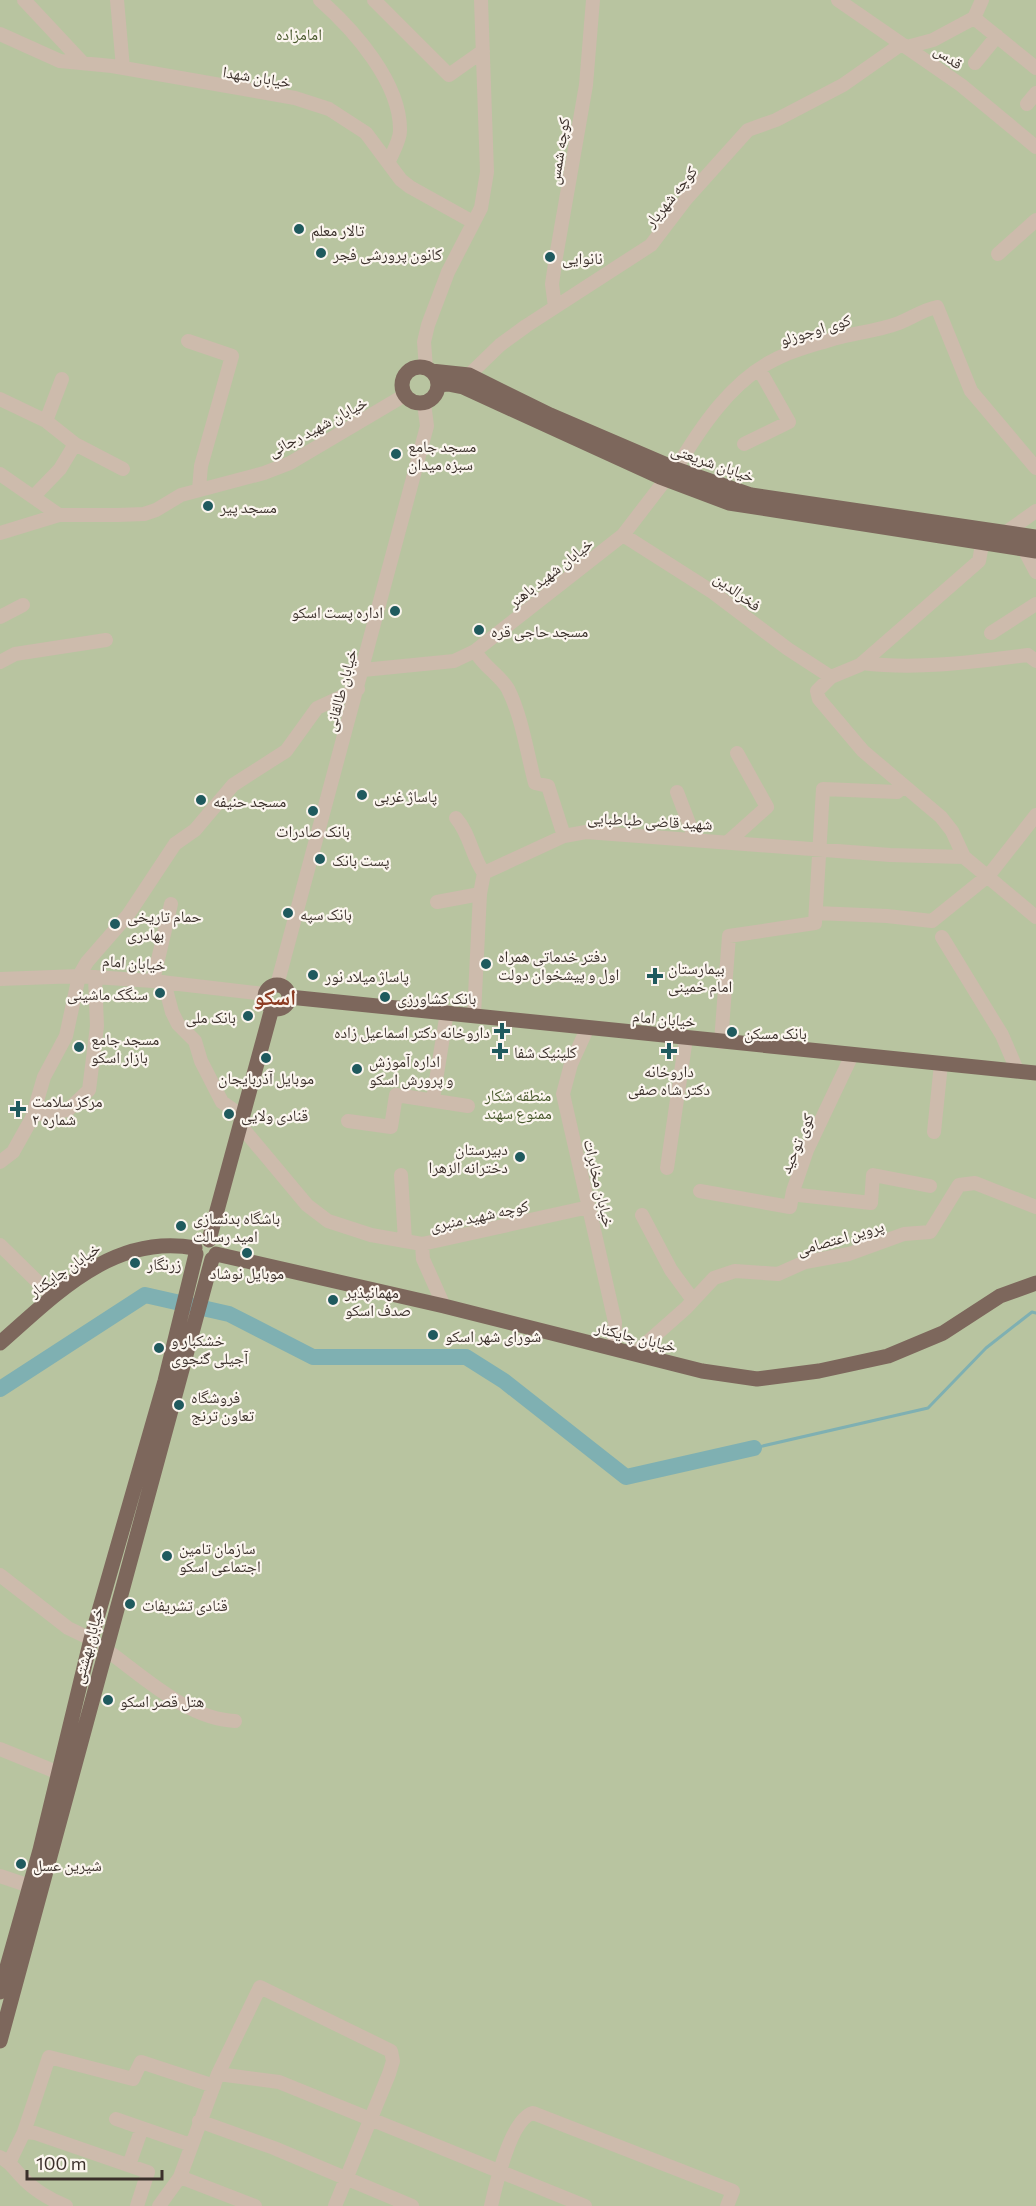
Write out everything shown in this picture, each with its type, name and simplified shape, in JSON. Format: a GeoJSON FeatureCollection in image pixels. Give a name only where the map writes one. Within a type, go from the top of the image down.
{"type":"FeatureCollection","features":[{"type":"Feature","properties":{"kind":"main road"},"geometry":{"type":"LineString","coordinates":[[415,368],[429,370],[438,385],[434,396],[424,403],[413,402],[405,395],[402,385],[406,374],[415,368]]}},
{"type":"Feature","properties":{"kind":"main road","name":"خیابان شریعتی"},"geometry":{"type":"LineString","coordinates":[[429,370],[469,375],[671,474]]}},
{"type":"Feature","properties":{"kind":"main road","name":"خیابان شریعتی"},"geometry":{"type":"LineString","coordinates":[[438,385],[463,387],[746,507],[1036,537]]}},
{"type":"Feature","properties":{"kind":"main road","name":"خیابان شریعتی"},"geometry":{"type":"LineString","coordinates":[[871,520],[982,545],[1030,550]]}},
{"type":"Feature","properties":{"kind":"main road"},"geometry":{"type":"LineString","coordinates":[[205,1251],[241,1120],[271,995]]}},
{"type":"Feature","properties":{"kind":"main road","name":"خیابان امام"},"geometry":{"type":"LineString","coordinates":[[271,995],[283,1007],[289,997],[1036,1073]]}},
{"type":"Feature","properties":{"kind":"main road","name":"خیابان چایکنار"},"geometry":{"type":"LineString","coordinates":[[0,1343],[52,1296],[105,1260],[128,1251],[151,1246],[205,1251],[444,1306],[702,1371],[758,1379],[819,1371],[888,1356],[944,1332],[1000,1296],[1036,1283]]}},
{"type":"Feature","properties":{"kind":"main road","name":"خیابان بهشتی"},"geometry":{"type":"LineString","coordinates":[[0,2041],[105,1649],[187,1321],[190,1278],[205,1251]]}},
{"type":"Feature","properties":{"kind":"main road","name":"خیابان بهشتی"},"geometry":{"type":"LineString","coordinates":[[0,1992],[30,1886],[92,1639],[162,1392],[187,1321],[205,1282],[205,1251]]}},
{"type":"Feature","properties":{"kind":"street"},"geometry":{"type":"LineString","coordinates":[[24,0],[82,62]]}},
{"type":"Feature","properties":{"kind":"street"},"geometry":{"type":"LineString","coordinates":[[117,0],[123,68]]}},
{"type":"Feature","properties":{"kind":"street"},"geometry":{"type":"LineString","coordinates":[[320,0],[361,41],[395,100],[400,132],[389,161]]}},
{"type":"Feature","properties":{"kind":"street"},"geometry":{"type":"LineString","coordinates":[[374,0],[449,75],[483,51]]}},
{"type":"Feature","properties":{"kind":"street"},"geometry":{"type":"LineString","coordinates":[[429,370],[424,342],[428,325],[448,272],[481,208],[487,172],[482,0]]}},
{"type":"Feature","properties":{"kind":"street","name":"کوچه شمس"},"geometry":{"type":"LineString","coordinates":[[555,307],[554,275],[586,86],[593,0]]}},
{"type":"Feature","properties":{"kind":"street","name":"قدس"},"geometry":{"type":"LineString","coordinates":[[838,0],[961,85],[1036,147]]}},
{"type":"Feature","properties":{"kind":"street"},"geometry":{"type":"LineString","coordinates":[[982,0],[974,18],[1036,68]]}},
{"type":"Feature","properties":{"kind":"street","name":"کوچه شهریار"},"geometry":{"type":"LineString","coordinates":[[469,375],[500,345],[555,307],[605,278],[651,245],[686,199],[748,130],[776,120],[843,85],[904,46],[933,40],[974,18]]}},
{"type":"Feature","properties":{"kind":"street","name":"خیابان شهدا"},"geometry":{"type":"LineString","coordinates":[[0,34],[60,60],[123,68],[295,98],[328,110],[366,133],[401,180],[410,187],[473,222]]}},
{"type":"Feature","properties":{"kind":"street"},"geometry":{"type":"LineString","coordinates":[[975,63],[997,36]]}},
{"type":"Feature","properties":{"kind":"street"},"geometry":{"type":"LineString","coordinates":[[998,254],[1036,220]]}},
{"type":"Feature","properties":{"kind":"street","name":"کوی اوجوزلو"},"geometry":{"type":"LineString","coordinates":[[671,474],[693,441],[728,398],[759,369],[777,358],[832,340],[899,323],[924,310],[937,307],[971,391],[1036,468]]}},
{"type":"Feature","properties":{"kind":"street"},"geometry":{"type":"LineString","coordinates":[[188,340],[232,356],[201,466],[200,489]]}},
{"type":"Feature","properties":{"kind":"street"},"geometry":{"type":"LineString","coordinates":[[744,444],[789,422],[759,369]]}},
{"type":"Feature","properties":{"kind":"street"},"geometry":{"type":"LineString","coordinates":[[46,421],[62,379]]}},
{"type":"Feature","properties":{"kind":"street","name":"خیابان شهید رجائی"},"geometry":{"type":"LineString","coordinates":[[0,533],[59,515],[144,514],[200,489],[264,473],[290,463],[405,395]]}},
{"type":"Feature","properties":{"kind":"street"},"geometry":{"type":"LineString","coordinates":[[0,399],[46,421],[75,444],[123,469]]}},
{"type":"Feature","properties":{"kind":"street","name":"خیابان طالقانی"},"geometry":{"type":"LineString","coordinates":[[271,995],[358,689],[427,426],[424,403]]}},
{"type":"Feature","properties":{"kind":"street"},"geometry":{"type":"LineString","coordinates":[[34,496],[60,470],[75,444]]}},
{"type":"Feature","properties":{"kind":"street"},"geometry":{"type":"LineString","coordinates":[[0,474],[59,515]]}},
{"type":"Feature","properties":{"kind":"street","name":"خیابان شهید باهنر"},"geometry":{"type":"LineString","coordinates":[[363,670],[453,661],[474,651],[623,535],[671,474]]}},
{"type":"Feature","properties":{"kind":"street"},"geometry":{"type":"LineString","coordinates":[[1005,533],[1036,511]]}},
{"type":"Feature","properties":{"kind":"street","name":"فخرالدین"},"geometry":{"type":"LineString","coordinates":[[623,535],[711,591],[788,649],[831,677]]}},
{"type":"Feature","properties":{"kind":"street"},"geometry":{"type":"LineString","coordinates":[[982,545],[979,561],[862,663],[831,677],[817,691],[819,699],[863,751],[941,818],[952,831],[964,857],[989,875],[1036,917]]}},
{"type":"Feature","properties":{"kind":"street"},"geometry":{"type":"LineString","coordinates":[[1030,550],[1036,572]]}},
{"type":"Feature","properties":{"kind":"street"},"geometry":{"type":"LineString","coordinates":[[991,633],[1036,604]]}},
{"type":"Feature","properties":{"kind":"street"},"geometry":{"type":"LineString","coordinates":[[0,617],[23,605]]}},
{"type":"Feature","properties":{"kind":"street"},"geometry":{"type":"LineString","coordinates":[[0,662],[15,654],[106,640]]}},
{"type":"Feature","properties":{"kind":"street"},"geometry":{"type":"LineString","coordinates":[[474,651],[487,669],[506,687],[517,714],[535,783],[548,786],[564,836]]}},
{"type":"Feature","properties":{"kind":"street"},"geometry":{"type":"LineString","coordinates":[[862,663],[890,666],[990,662],[1028,655],[1036,661]]}},
{"type":"Feature","properties":{"kind":"street"},"geometry":{"type":"LineString","coordinates":[[0,1162],[13,1152],[33,1115],[44,1077],[66,1036],[79,976],[87,962],[128,915],[175,844],[195,830],[233,785],[285,751],[317,708],[358,689]]}},
{"type":"Feature","properties":{"kind":"street"},"geometry":{"type":"LineString","coordinates":[[729,841],[767,807],[737,753]]}},
{"type":"Feature","properties":{"kind":"street"},"geometry":{"type":"LineString","coordinates":[[815,918],[823,789],[897,792],[903,787]]}},
{"type":"Feature","properties":{"kind":"street"},"geometry":{"type":"LineString","coordinates":[[677,792],[695,839]]}},
{"type":"Feature","properties":{"kind":"street"},"geometry":{"type":"LineString","coordinates":[[722,1042],[729,936],[815,918],[932,921],[989,875],[1036,815]]}},
{"type":"Feature","properties":{"kind":"street"},"geometry":{"type":"LineString","coordinates":[[456,818],[462,825],[476,862],[484,873],[480,894],[474,1015]]}},
{"type":"Feature","properties":{"kind":"street","name":"شهید قاضی طباطبایی"},"geometry":{"type":"LineString","coordinates":[[484,873],[564,836],[586,832],[964,857]]}},
{"type":"Feature","properties":{"kind":"street"},"geometry":{"type":"LineString","coordinates":[[437,902],[480,894]]}},
{"type":"Feature","properties":{"kind":"street"},"geometry":{"type":"LineString","coordinates":[[158,981],[171,904]]}},
{"type":"Feature","properties":{"kind":"street"},"geometry":{"type":"LineString","coordinates":[[942,937],[1002,1035],[1017,1070]]}},
{"type":"Feature","properties":{"kind":"street","name":"خیابان امام"},"geometry":{"type":"LineString","coordinates":[[0,980],[79,976],[158,981],[271,995]]}},
{"type":"Feature","properties":{"kind":"street"},"geometry":{"type":"LineString","coordinates":[[33,1115],[68,1110],[89,1090],[97,1026],[95,977]]}},
{"type":"Feature","properties":{"kind":"street","name":"کوچه شهید منبری"},"geometry":{"type":"LineString","coordinates":[[158,981],[178,1024],[195,1041],[201,1061],[222,1102],[241,1120],[307,1205],[328,1221],[371,1235],[422,1244],[589,1207]]}},
{"type":"Feature","properties":{"kind":"street"},"geometry":{"type":"LineString","coordinates":[[433,1099],[447,1012]]}},
{"type":"Feature","properties":{"kind":"street","name":"خیابان مخابرات"},"geometry":{"type":"LineString","coordinates":[[587,1029],[571,1064],[563,1095],[615,1322],[614,1349]]}},
{"type":"Feature","properties":{"kind":"street"},"geometry":{"type":"LineString","coordinates":[[668,1168],[686,1038]]}},
{"type":"Feature","properties":{"kind":"street","name":"کوی توحید"},"geometry":{"type":"LineString","coordinates":[[852,1055],[807,1150],[793,1191],[800,1195],[871,1203],[873,1175],[930,1186]]}},
{"type":"Feature","properties":{"kind":"street"},"geometry":{"type":"LineString","coordinates":[[934,1132],[941,1064]]}},
{"type":"Feature","properties":{"kind":"street"},"geometry":{"type":"LineString","coordinates":[[348,1120],[391,1127],[396,1095],[468,1106]]}},
{"type":"Feature","properties":{"kind":"street"},"geometry":{"type":"LineString","coordinates":[[401,1175],[405,1241]]}},
{"type":"Feature","properties":{"kind":"street","name":"پروین اعتصامی"},"geometry":{"type":"LineString","coordinates":[[634,1354],[714,1278],[735,1271],[778,1274],[805,1262],[849,1254],[904,1234],[930,1232],[937,1224],[954,1189],[964,1183],[975,1183],[1036,1207]]}},
{"type":"Feature","properties":{"kind":"street"},"geometry":{"type":"LineString","coordinates":[[700,1191],[789,1208],[793,1191]]}},
{"type":"Feature","properties":{"kind":"street"},"geometry":{"type":"LineString","coordinates":[[642,1215],[671,1270],[693,1300]]}},
{"type":"Feature","properties":{"kind":"street"},"geometry":{"type":"LineString","coordinates":[[422,1244],[423,1259],[444,1306]]}},
{"type":"Feature","properties":{"kind":"street"},"geometry":{"type":"LineString","coordinates":[[0,1245],[52,1296]]}},
{"type":"Feature","properties":{"kind":"street"},"geometry":{"type":"LineString","coordinates":[[0,1575],[68,1628],[92,1639]]}},
{"type":"Feature","properties":{"kind":"street"},"geometry":{"type":"LineString","coordinates":[[105,1649],[156,1685],[170,1699],[189,1708],[235,1721]]}},
{"type":"Feature","properties":{"kind":"street"},"geometry":{"type":"LineString","coordinates":[[0,1749],[59,1773]]}},
{"type":"Feature","properties":{"kind":"street"},"geometry":{"type":"LineString","coordinates":[[0,1876],[30,1886]]}},
{"type":"Feature","properties":{"kind":"street"},"geometry":{"type":"LineString","coordinates":[[159,2206],[180,2177],[216,2080],[260,1987],[391,2051],[393,2061],[335,2206]]}},
{"type":"Feature","properties":{"kind":"street"},"geometry":{"type":"LineString","coordinates":[[66,2206],[21,2177],[5,2159],[24,2132],[49,2057],[133,2079],[141,2062],[216,2080],[279,2082],[585,2206]]}},
{"type":"Feature","properties":{"kind":"street"},"geometry":{"type":"LineString","coordinates":[[490,2206],[499,2173],[520,2121],[526,2115],[533,2113],[585,2131],[733,2191],[727,2206]]}},
{"type":"Feature","properties":{"kind":"street"},"geometry":{"type":"LineString","coordinates":[[116,2119],[191,2145]]}},
{"type":"Feature","properties":{"kind":"street"},"geometry":{"type":"LineString","coordinates":[[199,2121],[412,2206]]}},
{"type":"Feature","properties":{"kind":"street"},"geometry":{"type":"LineString","coordinates":[[129,2165],[142,2128]]}},
{"type":"Feature","properties":{"kind":"street"},"geometry":{"type":"LineString","coordinates":[[24,2132],[35,2133],[148,2172],[137,2206]]}},
{"type":"Feature","properties":{"kind":"street"},"geometry":{"type":"LineString","coordinates":[[180,2177],[255,2206]]}},
{"type":"Feature","properties":{"kind":"green space","name":"منطقه شکار ممنوع سهند"},"geometry":{"type":"Polygon","coordinates":[[[0,0],[1036,0],[1036,2206],[0,2206],[0,0]]]}},
{"type":"Feature","properties":{"kind":"waterway"},"geometry":{"type":"LineString","coordinates":[[0,1389],[145,1295],[229,1314],[313,1357],[466,1357],[504,1381],[626,1477],[754,1448]]}},
{"type":"Feature","properties":{"kind":"waterway"},"geometry":{"type":"LineString","coordinates":[[754,1448],[928,1408],[986,1348],[1032,1312],[1036,1313]]}},
{"type":"Feature","properties":{"kind":"place","name":"تالار معلم"},"geometry":{"type":"Point","coordinates":[299,229]}},
{"type":"Feature","properties":{"kind":"place","name":"کانون پرورشی فجر"},"geometry":{"type":"Point","coordinates":[321,253]}},
{"type":"Feature","properties":{"kind":"place","name":"نانوایی"},"geometry":{"type":"Point","coordinates":[550,257]}},
{"type":"Feature","properties":{"kind":"place","name":"مسجد جامع سبزه میدان"},"geometry":{"type":"Point","coordinates":[396,454]}},
{"type":"Feature","properties":{"kind":"place","name":"مسجد پیر"},"geometry":{"type":"Point","coordinates":[208,506]}},
{"type":"Feature","properties":{"kind":"place","name":"اداره پست اسکو"},"geometry":{"type":"Point","coordinates":[395,611]}},
{"type":"Feature","properties":{"kind":"place","name":"مسجد حاجی قره"},"geometry":{"type":"Point","coordinates":[479,630]}},
{"type":"Feature","properties":{"kind":"place","name":"پاساژ غربی"},"geometry":{"type":"Point","coordinates":[362,795]}},
{"type":"Feature","properties":{"kind":"place","name":"مسجد حنیفه"},"geometry":{"type":"Point","coordinates":[201,800]}},
{"type":"Feature","properties":{"kind":"place","name":"بانک صادرات"},"geometry":{"type":"Point","coordinates":[313,811]}},
{"type":"Feature","properties":{"kind":"place","name":"پست بانک"},"geometry":{"type":"Point","coordinates":[320,859]}},
{"type":"Feature","properties":{"kind":"place","name":"بانک سپه"},"geometry":{"type":"Point","coordinates":[288,913]}},
{"type":"Feature","properties":{"kind":"place","name":"حمام تاریخی بهادری"},"geometry":{"type":"Point","coordinates":[115,924]}},
{"type":"Feature","properties":{"kind":"place","name":"دفتر خدماتی همراه اول و پیشخوان دولت"},"geometry":{"type":"Point","coordinates":[486,964]}},
{"type":"Feature","properties":{"kind":"place","name":"پاساژ میلاد نور"},"geometry":{"type":"Point","coordinates":[313,975]}},
{"type":"Feature","properties":{"kind":"place","name":"بیمارستان امام خمینی"},"geometry":{"type":"Point","coordinates":[655,976]}},
{"type":"Feature","properties":{"kind":"place","name":"سنگک ماشینی"},"geometry":{"type":"Point","coordinates":[160,993]}},
{"type":"Feature","properties":{"kind":"place","name":"بانک کشاورزی"},"geometry":{"type":"Point","coordinates":[385,997]}},
{"type":"Feature","properties":{"kind":"place","name":"بانک ملی"},"geometry":{"type":"Point","coordinates":[248,1016]}},
{"type":"Feature","properties":{"kind":"place","name":"داروخانه دکتر اسماعیل زاده"},"geometry":{"type":"Point","coordinates":[502,1031]}},
{"type":"Feature","properties":{"kind":"place","name":"بانک مسکن"},"geometry":{"type":"Point","coordinates":[732,1032]}},
{"type":"Feature","properties":{"kind":"place","name":"مسجد جامع بازار اسکو"},"geometry":{"type":"Point","coordinates":[79,1047]}},
{"type":"Feature","properties":{"kind":"place","name":"کلینیک شفا"},"geometry":{"type":"Point","coordinates":[500,1051]}},
{"type":"Feature","properties":{"kind":"place","name":"داروخانه دکتر شاه صفی"},"geometry":{"type":"Point","coordinates":[669,1051]}},
{"type":"Feature","properties":{"kind":"place","name":"موبایل آذربایجان"},"geometry":{"type":"Point","coordinates":[266,1058]}},
{"type":"Feature","properties":{"kind":"place","name":"اداره آموزش و پرورش اسکو"},"geometry":{"type":"Point","coordinates":[357,1069]}},
{"type":"Feature","properties":{"kind":"place","name":"مرکز سلامت شماره ۲"},"geometry":{"type":"Point","coordinates":[18,1109]}},
{"type":"Feature","properties":{"kind":"place","name":"قنادی ولایی"},"geometry":{"type":"Point","coordinates":[229,1114]}},
{"type":"Feature","properties":{"kind":"place","name":"دبیرستان دخترانه الزهرا"},"geometry":{"type":"Point","coordinates":[520,1157]}},
{"type":"Feature","properties":{"kind":"place","name":"باشگاه بدنسازی امید رسالت"},"geometry":{"type":"Point","coordinates":[181,1226]}},
{"type":"Feature","properties":{"kind":"place","name":"موبایل نوشاد"},"geometry":{"type":"Point","coordinates":[247,1253]}},
{"type":"Feature","properties":{"kind":"place","name":"زرنگار"},"geometry":{"type":"Point","coordinates":[135,1263]}},
{"type":"Feature","properties":{"kind":"place","name":"مهمانپذیر صدف اسکو"},"geometry":{"type":"Point","coordinates":[333,1300]}},
{"type":"Feature","properties":{"kind":"place","name":"شورای شهر اسکو"},"geometry":{"type":"Point","coordinates":[433,1335]}},
{"type":"Feature","properties":{"kind":"place","name":"خشکبار و آجیلی گنجوی"},"geometry":{"type":"Point","coordinates":[159,1348]}},
{"type":"Feature","properties":{"kind":"place","name":"فروشگاه تعاون ترنج"},"geometry":{"type":"Point","coordinates":[179,1405]}},
{"type":"Feature","properties":{"kind":"place","name":"سازمان تامین اجتماعی اسکو"},"geometry":{"type":"Point","coordinates":[167,1556]}},
{"type":"Feature","properties":{"kind":"place","name":"قنادی تشریفات"},"geometry":{"type":"Point","coordinates":[130,1604]}},
{"type":"Feature","properties":{"kind":"place","name":"هتل قصر اسکو"},"geometry":{"type":"Point","coordinates":[108,1700]}},
{"type":"Feature","properties":{"kind":"place","name":"شیرین عسل"},"geometry":{"type":"Point","coordinates":[21,1864]}},
{"type":"Feature","properties":{"kind":"district","name":"اسکو"},"geometry":{"type":"Point","coordinates":[275,996]}},
{"type":"Feature","properties":{"kind":"park label","name":"امامزاده"},"geometry":{"type":"Point","coordinates":[299,33]}}]}
